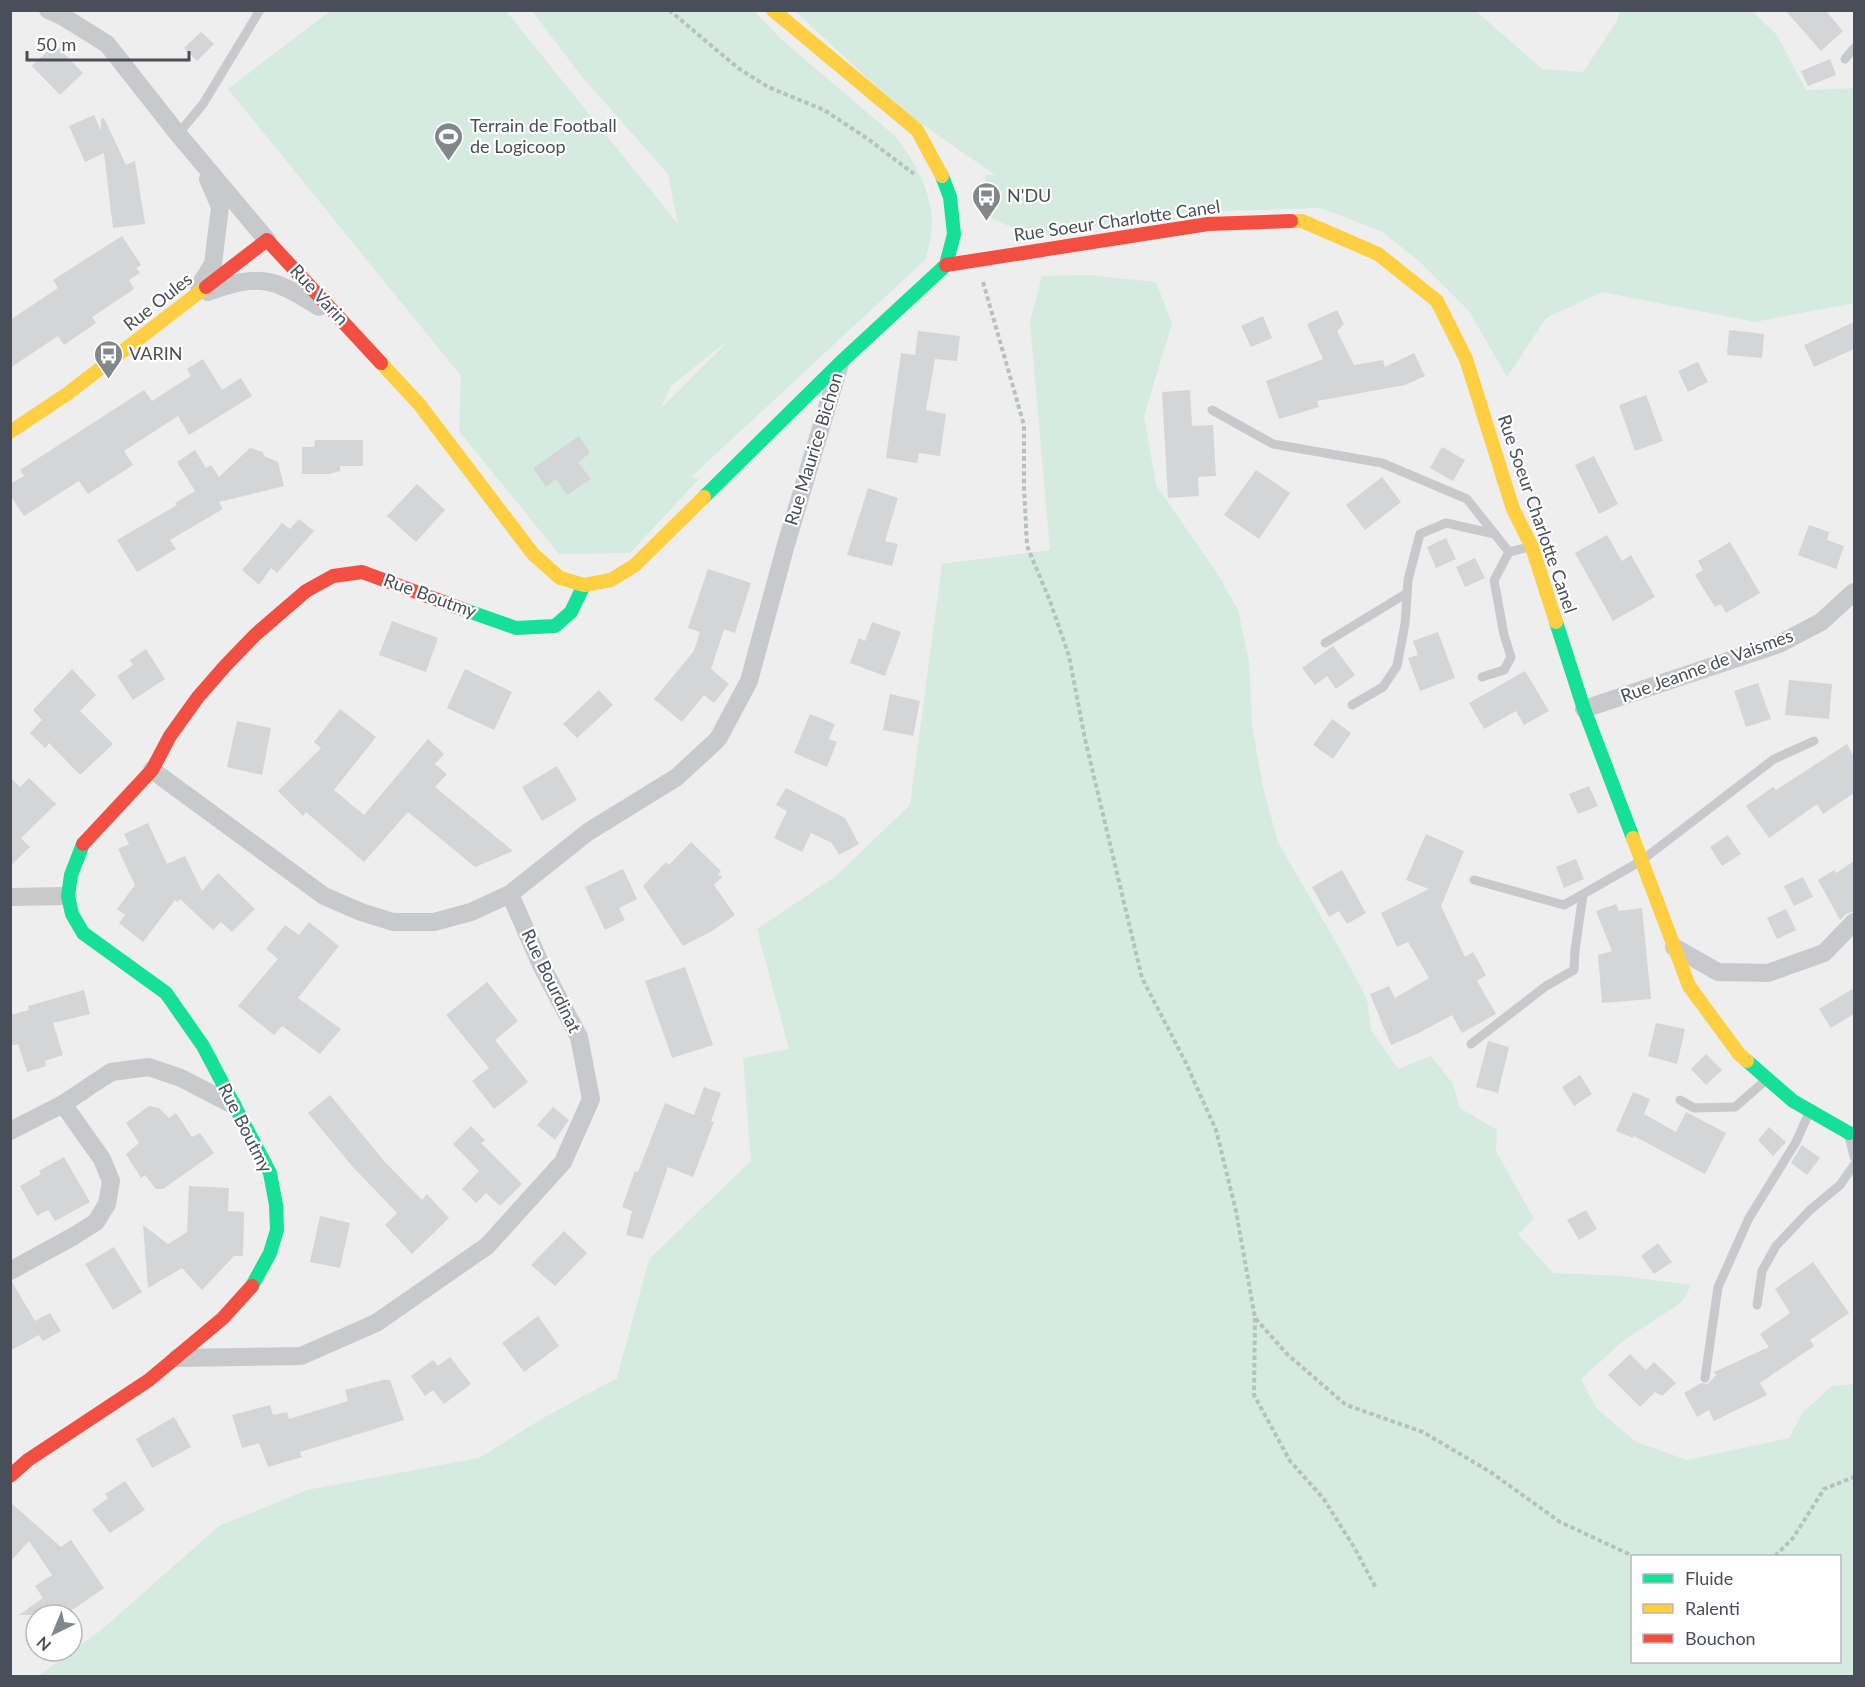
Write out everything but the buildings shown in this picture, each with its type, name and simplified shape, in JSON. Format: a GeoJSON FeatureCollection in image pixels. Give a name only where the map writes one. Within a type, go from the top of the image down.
{"type":"FeatureCollection","features":[{"type":"Feature","properties":{"kind":"street","name":"Rue Varin"},"geometry":{"type":"LineString","coordinates":[[48,10],[107,44],[178,135],[267,240],[419,404],[533,554],[560,579],[584,585]]}},
{"type":"Feature","properties":{"kind":"street"},"geometry":{"type":"LineString","coordinates":[[773,10],[917,130],[940,170],[952,202],[954,234],[946,265]]}},
{"type":"Feature","properties":{"kind":"street"},"geometry":{"type":"LineString","coordinates":[[192,298],[213,264],[220,207],[201,161]]}},
{"type":"Feature","properties":{"kind":"street","name":"Rue Soeur Charlotte Canel"},"geometry":{"type":"LineString","coordinates":[[946,265],[1208,224],[1302,221],[1378,254],[1437,302],[1466,359],[1513,509],[1532,547],[1584,709],[1689,986],[1739,1054],[1793,1101],[1851,1131]]}},
{"type":"Feature","properties":{"kind":"street","name":"Rue Oules"},"geometry":{"type":"LineString","coordinates":[[10,432],[67,394],[267,240]]}},
{"type":"Feature","properties":{"kind":"street","name":"Rue Maurice Bichon"},"geometry":{"type":"LineString","coordinates":[[510,894],[588,832],[677,777],[718,739],[749,681],[785,548],[840,363],[946,265]]}},
{"type":"Feature","properties":{"kind":"street"},"geometry":{"type":"LineString","coordinates":[[192,298],[252,279],[285,286],[320,308],[369,348]]}},
{"type":"Feature","properties":{"kind":"street"},"geometry":{"type":"LineString","coordinates":[[584,585],[611,580],[635,565],[840,363]]}},
{"type":"Feature","properties":{"kind":"street","name":"Rue Boutmy"},"geometry":{"type":"LineString","coordinates":[[10,1476],[28,1460],[149,1380],[224,1318],[254,1284],[270,1253],[277,1230],[276,1205],[270,1173],[203,1046],[166,993],[83,933],[72,914],[68,896],[71,875],[81,846],[152,770],[170,736],[198,697],[226,665],[255,635],[306,591],[333,576],[362,572],[516,628],[555,626],[571,612],[584,585]]}},
{"type":"Feature","properties":{"kind":"street","name":"Rue Jeanne de Vaismes"},"geometry":{"type":"LineString","coordinates":[[1584,709],[1779,644],[1821,622],[1854,592]]}},
{"type":"Feature","properties":{"kind":"street"},"geometry":{"type":"LineString","coordinates":[[152,770],[324,896],[361,912],[393,922],[434,922],[471,912],[510,894]]}},
{"type":"Feature","properties":{"kind":"street","name":"Rue Bourdinat"},"geometry":{"type":"LineString","coordinates":[[177,1358],[301,1356],[376,1323],[487,1246],[563,1162],[591,1099],[579,1037],[541,965],[510,894]]}},
{"type":"Feature","properties":{"kind":"street"},"geometry":{"type":"LineString","coordinates":[[10,897],[68,896]]}},
{"type":"Feature","properties":{"kind":"street"},"geometry":{"type":"LineString","coordinates":[[1674,947],[1718,972],[1768,973],[1824,953],[1854,922]]}},
{"type":"Feature","properties":{"kind":"street"},"geometry":{"type":"LineString","coordinates":[[10,1131],[63,1104],[111,1072],[149,1067],[181,1077],[233,1105]]}},
{"type":"Feature","properties":{"kind":"street"},"geometry":{"type":"LineString","coordinates":[[10,1271],[96,1222],[107,1204],[111,1181],[102,1160],[63,1104]]}},
{"type":"Feature","properties":{"kind":"lane"},"geometry":{"type":"LineString","coordinates":[[178,135],[203,104],[260,10]]}},
{"type":"Feature","properties":{"kind":"lane"},"geometry":{"type":"LineString","coordinates":[[1845,58],[1854,48]]}},
{"type":"Feature","properties":{"kind":"lane"},"geometry":{"type":"LineString","coordinates":[[1212,410],[1274,444],[1382,463],[1467,499],[1509,552]]}},
{"type":"Feature","properties":{"kind":"lane"},"geometry":{"type":"LineString","coordinates":[[1352,705],[1383,687],[1397,666],[1405,624],[1408,580],[1420,534],[1446,523],[1495,534]]}},
{"type":"Feature","properties":{"kind":"lane"},"geometry":{"type":"LineString","coordinates":[[1482,677],[1504,670],[1511,657],[1504,635],[1494,580],[1509,552],[1532,547]]}},
{"type":"Feature","properties":{"kind":"lane"},"geometry":{"type":"LineString","coordinates":[[1325,643],[1407,593]]}},
{"type":"Feature","properties":{"kind":"lane"},"geometry":{"type":"LineString","coordinates":[[1474,879],[1564,905],[1641,861],[1774,759],[1814,741]]}},
{"type":"Feature","properties":{"kind":"lane"},"geometry":{"type":"LineString","coordinates":[[1471,1044],[1546,986],[1574,970],[1583,895]]}},
{"type":"Feature","properties":{"kind":"lane"},"geometry":{"type":"LineString","coordinates":[[1680,1100],[1694,1108],[1735,1107],[1768,1079]]}},
{"type":"Feature","properties":{"kind":"lane"},"geometry":{"type":"LineString","coordinates":[[1705,1378],[1718,1287],[1749,1218],[1796,1142],[1810,1110]]}},
{"type":"Feature","properties":{"kind":"lane"},"geometry":{"type":"LineString","coordinates":[[1851,1131],[1854,1157]]}},
{"type":"Feature","properties":{"kind":"lane"},"geometry":{"type":"LineString","coordinates":[[1756,1305],[1762,1271],[1776,1246],[1810,1210],[1840,1185],[1854,1165]]}},
{"type":"Feature","properties":{"kind":"path"},"geometry":{"type":"LineString","coordinates":[[669,10],[738,68],[768,87],[824,110],[868,139],[916,176]]}},
{"type":"Feature","properties":{"kind":"path"},"geometry":{"type":"LineString","coordinates":[[977,260],[1024,425],[1027,546],[1050,600],[1069,656],[1085,739],[1142,978],[1185,1061],[1216,1130],[1236,1210],[1255,1318],[1254,1395],[1290,1461],[1323,1498],[1376,1588]]}},
{"type":"Feature","properties":{"kind":"path"},"geometry":{"type":"LineString","coordinates":[[1255,1318],[1287,1354],[1346,1406],[1424,1432],[1492,1473],[1560,1522],[1631,1556]]}},
{"type":"Feature","properties":{"kind":"path"},"geometry":{"type":"LineString","coordinates":[[1777,1555],[1793,1538],[1824,1490],[1854,1477]]}},
{"type":"Feature","properties":{"kind":"green space"},"geometry":{"type":"Polygon","coordinates":[[[330,11],[506,11],[678,224],[668,174],[583,78],[532,11],[754,11],[781,39],[896,137],[903,147],[922,178],[932,214],[926,259],[691,477],[699,479],[630,553],[559,554],[459,431],[461,376],[228,89],[330,11]],[[726,343],[671,386],[661,408],[726,343]]]}},
{"type":"Feature","properties":{"kind":"green space"},"geometry":{"type":"Polygon","coordinates":[[[795,11],[1476,11],[1542,69],[1583,72],[1617,21],[1620,11],[1752,11],[1777,35],[1806,90],[1854,88],[1854,303],[1755,322],[1602,292],[1546,318],[1507,377],[1469,311],[1419,261],[1381,231],[1320,208],[1193,212],[1100,225],[1044,236],[1022,232],[991,218],[985,175],[995,175],[902,110],[795,11]]]}},
{"type":"Feature","properties":{"kind":"green space"},"geometry":{"type":"Polygon","coordinates":[[[1089,275],[1156,282],[1172,324],[1144,416],[1156,485],[1219,576],[1238,610],[1249,661],[1252,725],[1263,787],[1278,842],[1367,1000],[1371,1030],[1398,1069],[1431,1056],[1453,1084],[1460,1108],[1497,1130],[1496,1151],[1534,1219],[1518,1234],[1553,1273],[1623,1276],[1691,1285],[1682,1302],[1623,1341],[1581,1379],[1597,1409],[1636,1442],[1687,1460],[1789,1438],[1803,1412],[1832,1386],[1854,1384],[1854,1676],[38,1676],[56,1663],[84,1663],[84,1643],[219,1526],[307,1490],[479,1458],[543,1418],[617,1378],[649,1259],[751,1161],[743,1058],[789,1049],[757,929],[836,876],[910,805],[942,564],[1050,550],[1030,322],[1042,276],[1089,275]]]}},
{"type":"Feature","properties":{"kind":"traffic: fast"},"geometry":{"type":"LineString","coordinates":[[704,497],[840,363],[946,265],[954,234],[950,197],[942,176]]}},
{"type":"Feature","properties":{"kind":"traffic: fast"},"geometry":{"type":"LineString","coordinates":[[465,610],[516,628],[555,626],[571,612],[584,585]]}},
{"type":"Feature","properties":{"kind":"traffic: fast"},"geometry":{"type":"LineString","coordinates":[[1556,622],[1584,709],[1633,838]]}},
{"type":"Feature","properties":{"kind":"traffic: fast"},"geometry":{"type":"LineString","coordinates":[[83,844],[71,875],[68,896],[72,914],[83,933],[166,993],[203,1046],[270,1173],[276,1205],[277,1230],[270,1253],[252,1286]]}},
{"type":"Feature","properties":{"kind":"traffic: fast"},"geometry":{"type":"LineString","coordinates":[[1747,1061],[1793,1101],[1849,1133]]}},
{"type":"Feature","properties":{"kind":"traffic: slow"},"geometry":{"type":"LineString","coordinates":[[773,10],[917,130],[942,176]]}},
{"type":"Feature","properties":{"kind":"traffic: slow"},"geometry":{"type":"LineString","coordinates":[[1291,221],[1302,221],[1378,254],[1437,301],[1466,359],[1513,509],[1532,547],[1556,622]]}},
{"type":"Feature","properties":{"kind":"traffic: slow"},"geometry":{"type":"LineString","coordinates":[[10,432],[67,394],[206,287]]}},
{"type":"Feature","properties":{"kind":"traffic: slow"},"geometry":{"type":"LineString","coordinates":[[381,363],[419,404],[533,554],[560,578],[584,585],[611,580],[635,565],[704,497]]}},
{"type":"Feature","properties":{"kind":"traffic: slow"},"geometry":{"type":"LineString","coordinates":[[1633,838],[1689,986],[1739,1054],[1747,1061]]}},
{"type":"Feature","properties":{"kind":"traffic: jam"},"geometry":{"type":"LineString","coordinates":[[946,265],[1208,224],[1291,221]]}},
{"type":"Feature","properties":{"kind":"traffic: jam"},"geometry":{"type":"LineString","coordinates":[[206,287],[267,240],[381,363]]}},
{"type":"Feature","properties":{"kind":"traffic: jam"},"geometry":{"type":"LineString","coordinates":[[83,844],[152,770],[170,736],[198,697],[226,665],[255,635],[306,591],[333,576],[362,572],[465,610]]}},
{"type":"Feature","properties":{"kind":"traffic: jam"},"geometry":{"type":"LineString","coordinates":[[10,1476],[28,1460],[149,1380],[223,1318],[252,1286]]}},
{"type":"Feature","properties":{"kind":"place","name":"Terrain de Football de Logicoop"},"geometry":{"type":"Point","coordinates":[449,162]}},
{"type":"Feature","properties":{"kind":"place","name":"N'DU"},"geometry":{"type":"Point","coordinates":[986,222]}},
{"type":"Feature","properties":{"kind":"place","name":"VARIN"},"geometry":{"type":"Point","coordinates":[108,380]}}]}
